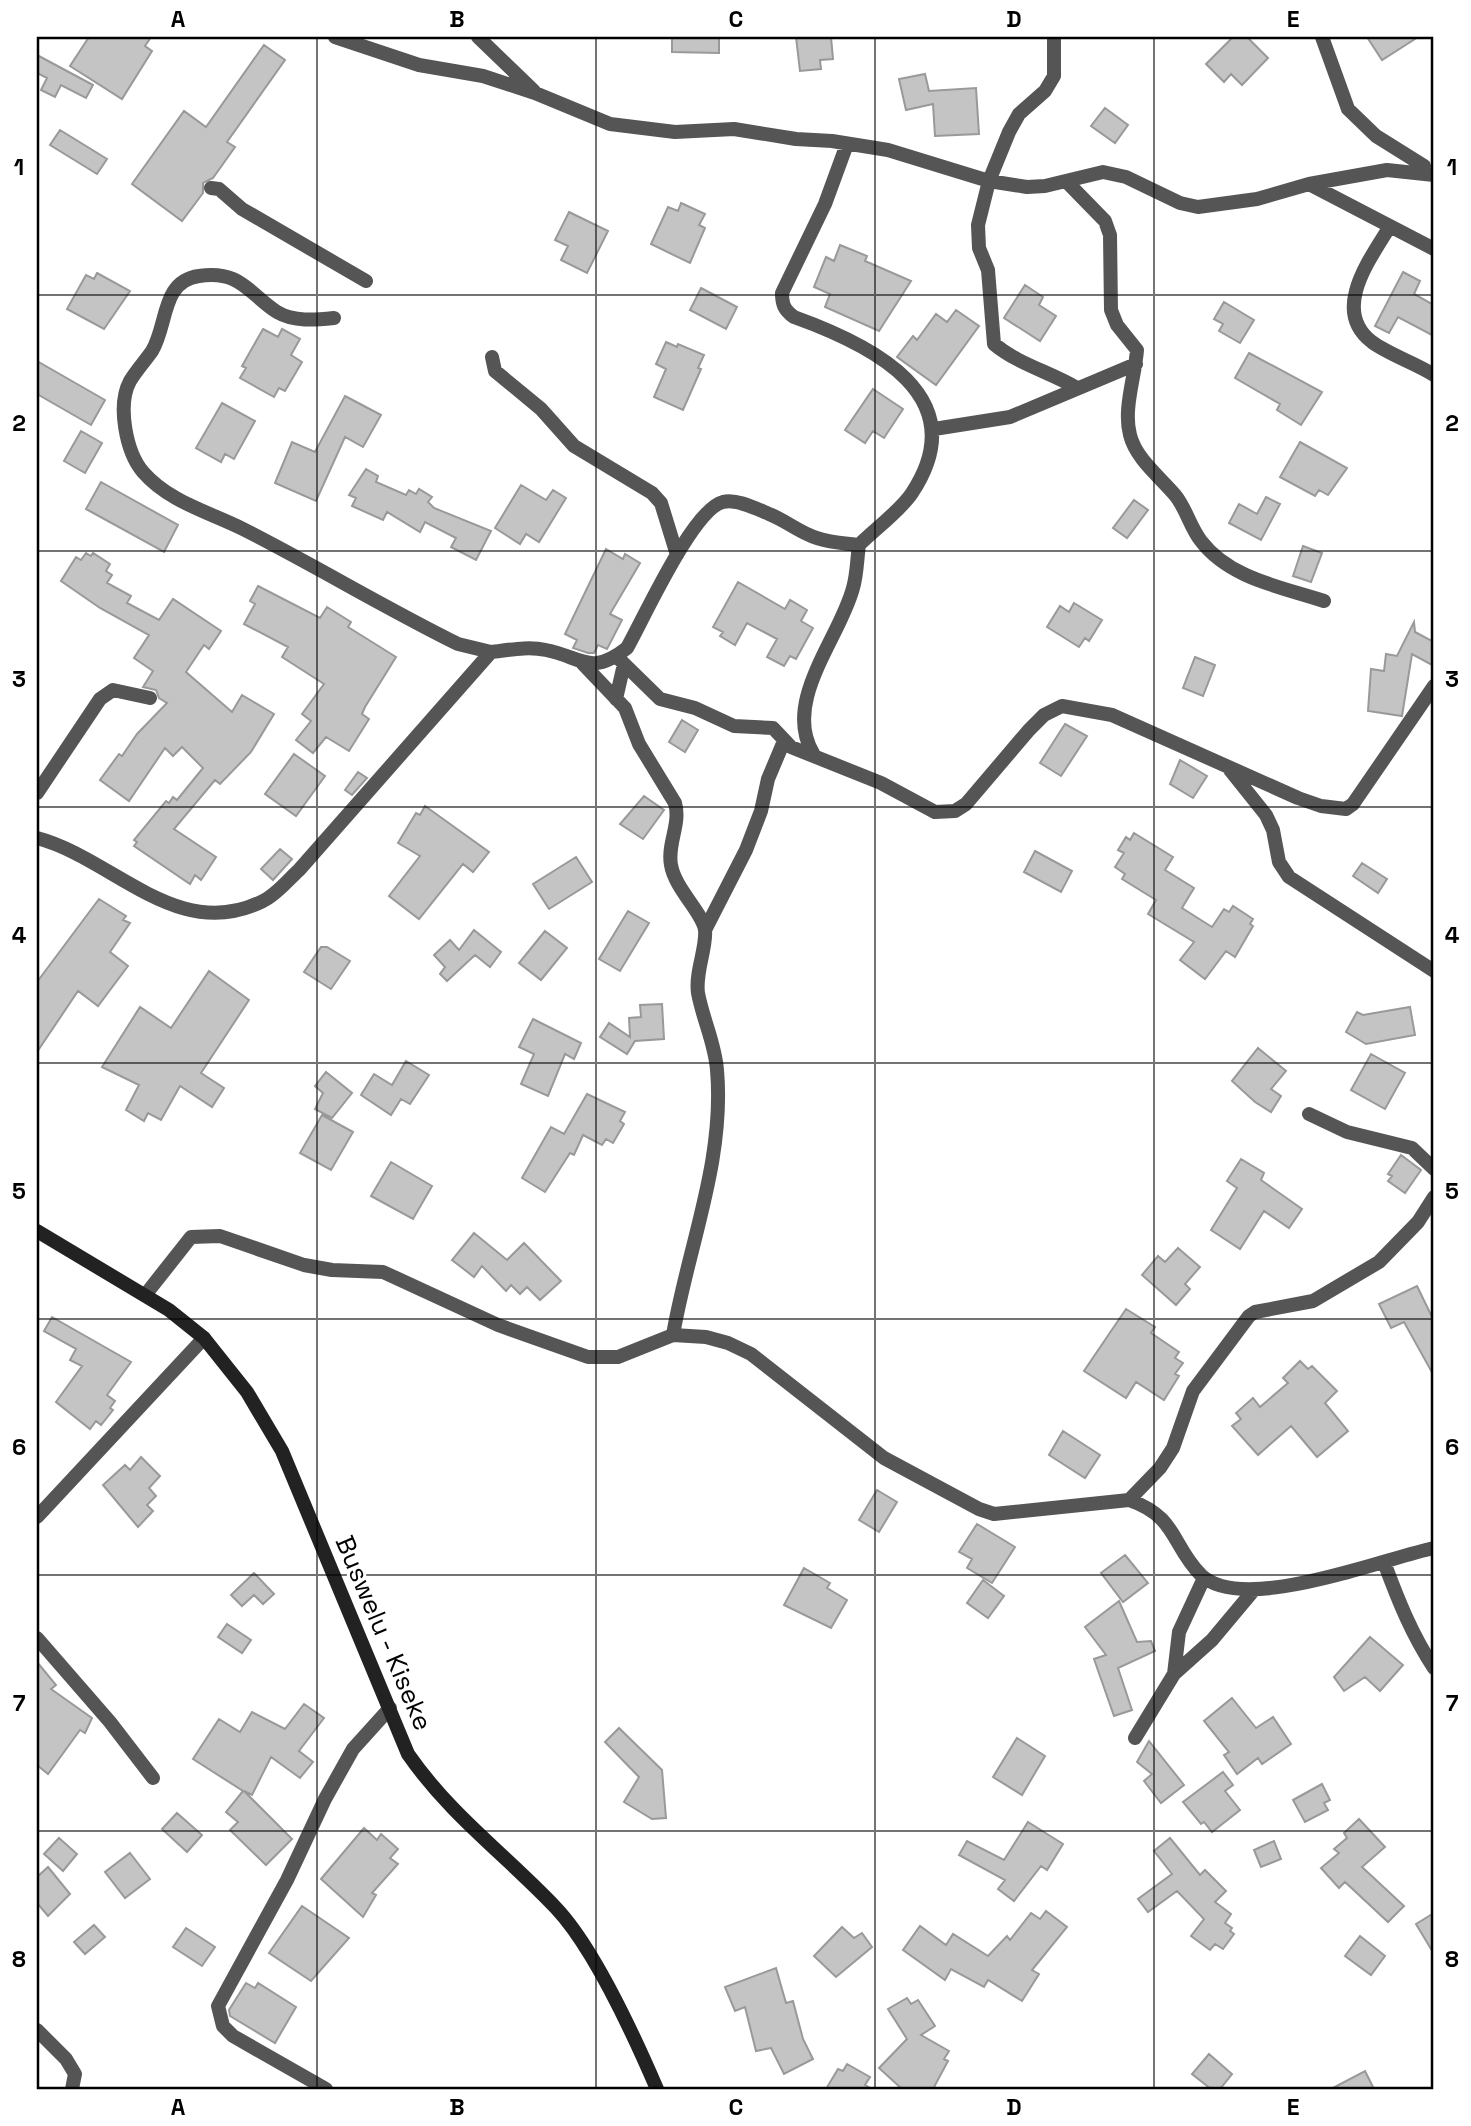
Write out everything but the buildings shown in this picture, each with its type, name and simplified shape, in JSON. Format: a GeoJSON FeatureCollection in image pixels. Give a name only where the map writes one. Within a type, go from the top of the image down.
{"type":"FeatureCollection","features":[{"type":"Feature","properties":{"kind":"main road","name":"Buswelu - Kiseke"},"geometry":{"type":"LineString","coordinates":[[37,1231],[146,1294],[204,1338],[247,1392],[282,1451],[408,1754],[433,1789],[557,1909],[603,1980],[639,2046],[657,2089]]}},
{"type":"Feature","properties":{"kind":"street"},"geometry":{"type":"LineString","coordinates":[[335,37],[419,65],[483,76],[535,93],[610,124],[675,132],[734,129],[888,150],[989,181],[1027,187],[1103,172],[1114,173],[1163,197],[1198,207],[1257,199],[1309,184],[1387,170],[1428,168]]}},
{"type":"Feature","properties":{"kind":"street"},"geometry":{"type":"LineString","coordinates":[[478,37],[535,93]]}},
{"type":"Feature","properties":{"kind":"street"},"geometry":{"type":"LineString","coordinates":[[1054,37],[1054,76],[1045,91],[1019,114],[989,181],[978,225],[979,248],[988,270],[994,344],[1020,362],[1046,370],[1077,388]]}},
{"type":"Feature","properties":{"kind":"street"},"geometry":{"type":"LineString","coordinates":[[1322,37],[1348,109],[1376,136],[1428,168]]}},
{"type":"Feature","properties":{"kind":"street"},"geometry":{"type":"LineString","coordinates":[[813,754],[804,738],[808,697],[817,665],[853,589],[859,545],[910,496],[926,469],[934,429],[919,395],[894,367],[852,340],[794,317],[786,312],[782,302],[782,293],[825,204],[847,144]]}},
{"type":"Feature","properties":{"kind":"street"},"geometry":{"type":"LineString","coordinates":[[1066,181],[1105,221],[1110,234],[1111,310],[1117,325],[1137,350],[1128,421],[1130,438],[1140,456],[1180,500],[1202,542],[1239,573],[1324,601]]}},
{"type":"Feature","properties":{"kind":"street"},"geometry":{"type":"LineString","coordinates":[[1309,184],[1434,249]]}},
{"type":"Feature","properties":{"kind":"street"},"geometry":{"type":"LineString","coordinates":[[211,188],[219,189],[242,209],[366,281]]}},
{"type":"Feature","properties":{"kind":"street"},"geometry":{"type":"LineString","coordinates":[[1390,226],[1361,274],[1354,298],[1356,323],[1371,341],[1434,375]]}},
{"type":"Feature","properties":{"kind":"street"},"geometry":{"type":"LineString","coordinates":[[334,318],[295,319],[278,312],[236,278],[197,276],[174,289],[155,346],[129,383],[125,420],[129,446],[142,471],[181,502],[242,529],[458,644],[491,652],[545,650],[583,664],[620,660]]}},
{"type":"Feature","properties":{"kind":"street"},"geometry":{"type":"LineString","coordinates":[[492,358],[495,372],[541,409],[574,446],[652,493],[661,503],[677,555]]}},
{"type":"Feature","properties":{"kind":"street"},"geometry":{"type":"LineString","coordinates":[[934,429],[1010,417],[1136,364]]}},
{"type":"Feature","properties":{"kind":"street"},"geometry":{"type":"LineString","coordinates":[[616,699],[620,660],[698,520],[722,502],[732,501],[771,514],[809,536],[859,545]]}},
{"type":"Feature","properties":{"kind":"street"},"geometry":{"type":"LineString","coordinates":[[37,838],[58,844],[115,877],[179,908],[213,915],[234,912],[265,901],[299,870],[491,652]]}},
{"type":"Feature","properties":{"kind":"street"},"geometry":{"type":"LineString","coordinates":[[620,660],[668,704],[695,708],[734,726],[773,728],[781,733],[785,741],[881,783],[935,812],[946,813],[966,804],[1028,730],[1044,715],[1062,706],[1112,715],[1213,758],[1229,769],[1321,806],[1346,809],[1353,804],[1434,686]]}},
{"type":"Feature","properties":{"kind":"street"},"geometry":{"type":"LineString","coordinates":[[583,664],[625,708],[639,744],[675,803],[677,811],[669,853],[671,868],[678,886],[705,930]]}},
{"type":"Feature","properties":{"kind":"street"},"geometry":{"type":"LineString","coordinates":[[37,793],[100,699],[113,690],[150,698]]}},
{"type":"Feature","properties":{"kind":"street"},"geometry":{"type":"LineString","coordinates":[[673,1335],[716,1152],[718,1073],[715,1044],[698,992],[705,930],[746,850],[761,811],[768,779],[785,741]]}},
{"type":"Feature","properties":{"kind":"street"},"geometry":{"type":"LineString","coordinates":[[1229,769],[1266,815],[1273,830],[1279,862],[1289,877],[1434,971]]}},
{"type":"Feature","properties":{"kind":"street"},"geometry":{"type":"LineString","coordinates":[[1309,1114],[1347,1132],[1412,1148],[1434,1169]]}},
{"type":"Feature","properties":{"kind":"street"},"geometry":{"type":"LineString","coordinates":[[1129,1500],[1160,1468],[1173,1448],[1193,1391],[1249,1316],[1255,1312],[1313,1301],[1379,1262],[1418,1222],[1434,1197]]}},
{"type":"Feature","properties":{"kind":"street"},"geometry":{"type":"LineString","coordinates":[[146,1294],[191,1237],[207,1235],[244,1243],[304,1265],[332,1270],[383,1272],[498,1325],[589,1357],[618,1357],[673,1335],[706,1337],[751,1354],[884,1458],[979,1510],[1014,1514],[1129,1500],[1141,1504],[1167,1522],[1195,1569],[1204,1578],[1227,1587],[1253,1591],[1307,1582],[1434,1549]]}},
{"type":"Feature","properties":{"kind":"street"},"geometry":{"type":"LineString","coordinates":[[37,1517],[204,1338]]}},
{"type":"Feature","properties":{"kind":"street"},"geometry":{"type":"LineString","coordinates":[[1384,1562],[1409,1625],[1434,1668]]}},
{"type":"Feature","properties":{"kind":"street"},"geometry":{"type":"LineString","coordinates":[[1174,1674],[1178,1632],[1204,1578]]}},
{"type":"Feature","properties":{"kind":"street"},"geometry":{"type":"LineString","coordinates":[[1135,1738],[1174,1674],[1212,1640],[1253,1591]]}},
{"type":"Feature","properties":{"kind":"street"},"geometry":{"type":"LineString","coordinates":[[37,1638],[110,1722],[153,1778]]}},
{"type":"Feature","properties":{"kind":"street"},"geometry":{"type":"LineString","coordinates":[[326,2089],[233,2036],[223,2026],[218,2006],[287,1880],[325,1799],[353,1749],[390,1708]]}},
{"type":"Feature","properties":{"kind":"street"},"geometry":{"type":"LineString","coordinates":[[37,2030],[66,2059],[75,2074],[72,2089]]}}]}
